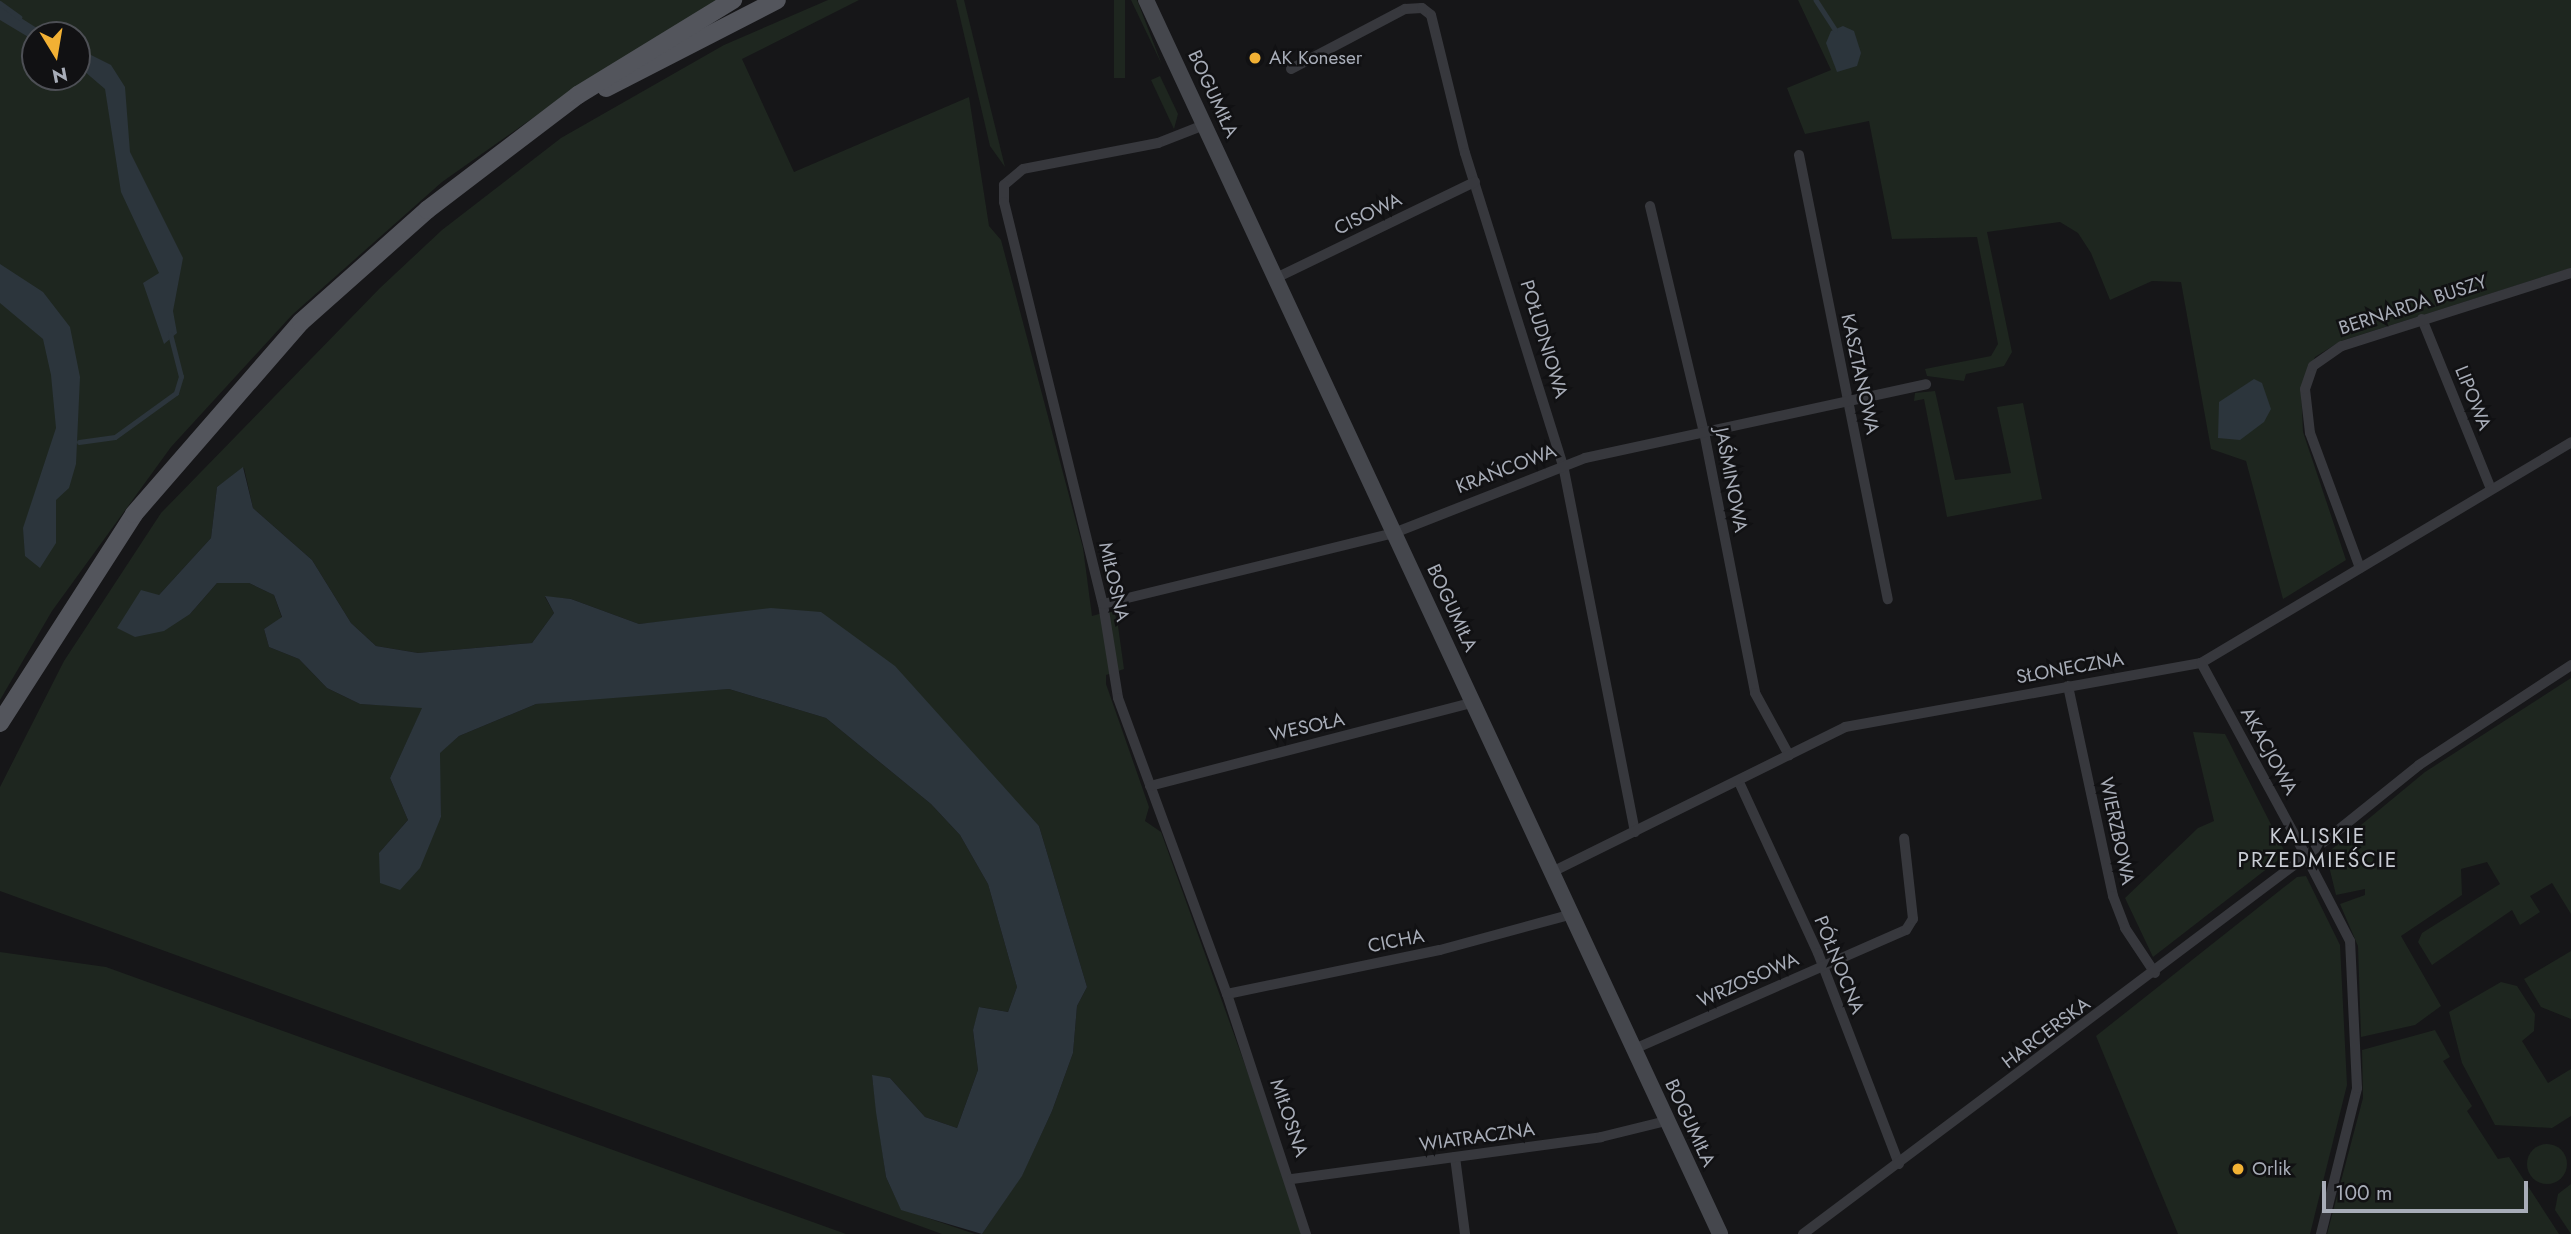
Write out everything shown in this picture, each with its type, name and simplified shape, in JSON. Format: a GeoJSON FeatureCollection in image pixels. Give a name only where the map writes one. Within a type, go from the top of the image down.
{"type":"FeatureCollection","features":[{"type":"Feature","properties":{"kind":"main road"},"geometry":{"type":"LineString","coordinates":[[0,723],[101,559],[238,387],[395,236],[621,65],[733,0]]}},
{"type":"Feature","properties":{"kind":"main road"},"geometry":{"type":"LineString","coordinates":[[559,112],[777,0]]}},
{"type":"Feature","properties":{"kind":"street","name":"BOGUMIŁA"},"geometry":{"type":"LineString","coordinates":[[1146,0],[1632,1051],[1720,1234]]}},
{"type":"Feature","properties":{"kind":"street","name":"POŁUDNIOWA"},"geometry":{"type":"LineString","coordinates":[[1291,69],[1405,9],[1428,12],[1475,182],[1563,465],[1635,832]]}},
{"type":"Feature","properties":{"kind":"street","name":"MIŁOSNA"},"geometry":{"type":"LineString","coordinates":[[1204,125],[1157,143],[1023,169],[1004,186],[1034,344],[1103,604],[1118,698],[1292,1179],[1306,1234]]}},
{"type":"Feature","properties":{"kind":"street","name":"KASZTANOWA"},"geometry":{"type":"LineString","coordinates":[[1799,155],[1888,599]]}},
{"type":"Feature","properties":{"kind":"street","name":"CISOWA"},"geometry":{"type":"LineString","coordinates":[[1276,278],[1475,182]]}},
{"type":"Feature","properties":{"kind":"street","name":"JAŚMINOWA"},"geometry":{"type":"LineString","coordinates":[[1650,206],[1704,432],[1755,693],[1789,755]]}},
{"type":"Feature","properties":{"kind":"street","name":"BERNARDA BUSZY"},"geometry":{"type":"LineString","coordinates":[[2360,568],[2310,433],[2308,377],[2332,350],[2571,273]]}},
{"type":"Feature","properties":{"kind":"street","name":"LIPOWA"},"geometry":{"type":"LineString","coordinates":[[2422,319],[2491,489]]}},
{"type":"Feature","properties":{"kind":"street","name":"KRAŃCOWA"},"geometry":{"type":"LineString","coordinates":[[1103,604],[1394,533],[1563,465],[1926,384]]}},
{"type":"Feature","properties":{"kind":"street","name":"SŁONECZNA"},"geometry":{"type":"LineString","coordinates":[[1550,873],[1740,782],[1845,727],[2201,663],[2571,442]]}},
{"type":"Feature","properties":{"kind":"street","name":"AKACJOWA"},"geometry":{"type":"LineString","coordinates":[[2201,663],[2350,942],[2357,1087],[2321,1234]]}},
{"type":"Feature","properties":{"kind":"street","name":"HARCERSKA"},"geometry":{"type":"LineString","coordinates":[[1802,1234],[2155,973],[2419,765],[2571,665]]}},
{"type":"Feature","properties":{"kind":"street","name":"WIERZBOWA"},"geometry":{"type":"LineString","coordinates":[[2068,686],[2113,896],[2125,928],[2155,973]]}},
{"type":"Feature","properties":{"kind":"street","name":"WESOŁA"},"geometry":{"type":"LineString","coordinates":[[1150,786],[1472,703]]}},
{"type":"Feature","properties":{"kind":"street","name":"PÓŁNOCNA"},"geometry":{"type":"LineString","coordinates":[[1740,782],[1822,967],[1899,1164]]}},
{"type":"Feature","properties":{"kind":"street","name":"WRZOSOWA"},"geometry":{"type":"LineString","coordinates":[[1632,1051],[1911,926],[1904,838]]}},
{"type":"Feature","properties":{"kind":"street","name":"CICHA"},"geometry":{"type":"LineString","coordinates":[[1227,994],[1440,950],[1569,915]]}},
{"type":"Feature","properties":{"kind":"street","name":"WIATRACZNA"},"geometry":{"type":"LineString","coordinates":[[1292,1179],[1455,1157],[1666,1121]]}},
{"type":"Feature","properties":{"kind":"street"},"geometry":{"type":"LineString","coordinates":[[1455,1157],[1465,1234]]}},
{"type":"Feature","properties":{"kind":"shaded area"},"geometry":{"type":"Polygon","coordinates":[[[0,0],[724,0],[554,103],[442,182],[292,315],[171,447],[52,611],[0,700],[0,0]]]}},
{"type":"Feature","properties":{"kind":"shaded area"},"geometry":{"type":"Polygon","coordinates":[[[828,0],[859,0],[742,59],[794,172],[969,97],[989,226],[1001,240],[1083,548],[1092,616],[1114,610],[1118,626],[1124,669],[1106,675],[1106,684],[1149,807],[1145,821],[1161,832],[1306,1234],[982,1234],[1022,1175],[1052,1111],[1073,1053],[1077,1006],[1087,987],[1039,826],[991,775],[696,619],[639,624],[571,599],[545,597],[554,613],[532,643],[418,653],[376,646],[351,623],[312,560],[253,508],[244,468],[217,487],[211,538],[159,595],[190,614],[217,583],[249,583],[274,595],[282,618],[264,629],[269,647],[299,659],[327,688],[360,704],[423,707],[390,778],[408,820],[379,853],[441,818],[439,753],[459,736],[536,704],[597,697],[729,689],[826,718],[931,804],[960,835],[988,884],[1017,987],[1008,1012],[980,1007],[973,1030],[978,1070],[957,1128],[925,1117],[890,1078],[872,1076],[886,1177],[901,1209],[975,1234],[942,1234],[0,891],[0,787],[64,661],[161,513],[380,288],[442,230],[561,138],[724,45],[828,0]]]}},
{"type":"Feature","properties":{"kind":"shaded area"},"geometry":{"type":"Polygon","coordinates":[[[956,0],[964,0],[1005,167],[990,146],[956,0]]]}},
{"type":"Feature","properties":{"kind":"shaded area"},"geometry":{"type":"Polygon","coordinates":[[[1114,0],[1125,0],[1125,78],[1114,78],[1114,0]]]}},
{"type":"Feature","properties":{"kind":"shaded area"},"geometry":{"type":"Polygon","coordinates":[[[1131,0],[1137,0],[1162,65],[1131,0]]]}},
{"type":"Feature","properties":{"kind":"shaded area"},"geometry":{"type":"Polygon","coordinates":[[[1798,0],[2571,0],[2571,268],[2341,341],[2315,357],[2301,387],[2303,432],[2346,560],[2283,599],[2246,461],[2211,449],[2181,282],[2152,281],[2110,300],[2091,253],[2078,233],[2060,222],[1987,232],[2012,352],[2004,366],[1966,374],[1964,381],[1927,376],[1925,369],[1991,356],[1998,344],[1977,237],[1892,239],[1869,121],[1805,134],[1787,88],[1831,70],[1798,0]]]}},
{"type":"Feature","properties":{"kind":"shaded area"},"geometry":{"type":"Polygon","coordinates":[[[0,4],[26,21],[21,21],[21,33],[0,20],[0,4]]]}},
{"type":"Feature","properties":{"kind":"shaded area"},"geometry":{"type":"Polygon","coordinates":[[[1843,26],[1854,31],[1861,53],[1857,66],[1837,72],[1826,43],[1831,31],[1843,26]]]}},
{"type":"Feature","properties":{"kind":"shaded area"},"geometry":{"type":"Polygon","coordinates":[[[91,55],[111,65],[125,87],[130,152],[183,258],[173,311],[177,333],[164,344],[143,283],[159,273],[121,192],[105,89],[91,77],[91,55]]]}},
{"type":"Feature","properties":{"kind":"shaded area"},"geometry":{"type":"Polygon","coordinates":[[[1160,76],[1178,114],[1174,129],[1151,80],[1160,76]]]}},
{"type":"Feature","properties":{"kind":"shaded area"},"geometry":{"type":"Polygon","coordinates":[[[0,264],[43,292],[70,327],[80,377],[76,464],[69,488],[56,500],[56,543],[40,568],[25,556],[23,528],[56,428],[51,375],[43,339],[0,303],[0,264]]]}},
{"type":"Feature","properties":{"kind":"shaded area"},"geometry":{"type":"Polygon","coordinates":[[[2254,379],[2262,383],[2271,409],[2264,422],[2240,440],[2218,438],[2219,402],[2254,379]]]}},
{"type":"Feature","properties":{"kind":"shaded area"},"geometry":{"type":"Polygon","coordinates":[[[1935,391],[1955,480],[2011,473],[1997,407],[2023,403],[2042,499],[1947,517],[1924,399],[1914,401],[1915,393],[1935,391]]]}},
{"type":"Feature","properties":{"kind":"shaded area"},"geometry":{"type":"Polygon","coordinates":[[[243,467],[253,508],[312,560],[351,623],[376,646],[418,653],[532,643],[554,613],[545,596],[571,599],[639,624],[771,608],[821,612],[895,666],[1039,826],[1087,987],[1077,1006],[1073,1053],[1052,1111],[1022,1176],[982,1234],[901,1210],[886,1177],[876,1112],[872,1075],[890,1078],[925,1117],[957,1128],[978,1070],[973,1030],[979,1007],[1008,1012],[1017,987],[988,884],[960,835],[931,804],[826,718],[729,689],[536,704],[459,736],[440,753],[441,817],[420,868],[400,890],[380,883],[379,853],[408,820],[390,778],[422,708],[360,704],[327,688],[299,659],[269,647],[264,629],[282,617],[274,595],[249,583],[217,583],[190,614],[164,631],[135,637],[117,628],[141,590],[159,595],[211,538],[217,487],[243,467]]]}},
{"type":"Feature","properties":{"kind":"shaded area"},"geometry":{"type":"Polygon","coordinates":[[[2571,678],[2571,914],[2552,883],[2530,896],[2540,912],[2520,925],[2512,910],[2432,965],[2418,942],[2422,933],[2500,884],[2487,862],[2461,869],[2462,895],[2401,936],[2441,1006],[2415,1025],[2361,1037],[2358,946],[2340,904],[2365,895],[2365,889],[2336,895],[2326,854],[2425,772],[2571,678]]]}},
{"type":"Feature","properties":{"kind":"shaded area"},"geometry":{"type":"Polygon","coordinates":[[[2193,732],[2225,734],[2286,854],[2153,957],[2125,898],[2198,828],[2214,821],[2193,732]]]}},
{"type":"Feature","properties":{"kind":"shaded area"},"geometry":{"type":"Polygon","coordinates":[[[2306,876],[2340,945],[2347,1085],[2310,1234],[2178,1234],[2096,1036],[2297,877],[2306,876]]]}},
{"type":"Feature","properties":{"kind":"shaded area"},"geometry":{"type":"Polygon","coordinates":[[[2571,951],[2571,1019],[2541,1007],[2524,979],[2571,951]]]}},
{"type":"Feature","properties":{"kind":"shaded area"},"geometry":{"type":"Polygon","coordinates":[[[0,952],[106,967],[846,1234],[0,1234],[0,952]]]}},
{"type":"Feature","properties":{"kind":"shaded area"},"geometry":{"type":"Polygon","coordinates":[[[2501,982],[2517,986],[2535,1014],[2534,1031],[2522,1041],[2548,1083],[2571,1069],[2571,1116],[2552,1128],[2495,1125],[2462,1063],[2449,1012],[2501,982]]]}},
{"type":"Feature","properties":{"kind":"shaded area"},"geometry":{"type":"Polygon","coordinates":[[[2435,1030],[2450,1057],[2443,1061],[2472,1106],[2467,1111],[2498,1159],[2509,1157],[2559,1234],[2327,1234],[2363,1098],[2362,1050],[2435,1030]]]}},
{"type":"Feature","properties":{"kind":"shaded area"},"geometry":{"type":"Polygon","coordinates":[[[2547,1144],[2561,1150],[2567,1164],[2561,1178],[2547,1184],[2533,1178],[2527,1164],[2533,1150],[2547,1144]]]}},
{"type":"Feature","properties":{"kind":"shaded area"},"geometry":{"type":"Polygon","coordinates":[[[2571,1184],[2571,1234],[2555,1210],[2558,1194],[2571,1184]]]}},
{"type":"Feature","properties":{"kind":"waterway"},"geometry":{"type":"LineString","coordinates":[[1816,0],[1835,29]]}},
{"type":"Feature","properties":{"kind":"waterway"},"geometry":{"type":"LineString","coordinates":[[0,3],[19,17]]}},
{"type":"Feature","properties":{"kind":"waterway"},"geometry":{"type":"LineString","coordinates":[[79,442],[115,437],[176,393],[181,377],[170,334]]}},
{"type":"Feature","properties":{"kind":"place","name":"AK Koneser"},"geometry":{"type":"Point","coordinates":[1255,58]}},
{"type":"Feature","properties":{"kind":"place","name":"Orlik"},"geometry":{"type":"Point","coordinates":[2238,1169]}},
{"type":"Feature","properties":{"kind":"district","name":"KALISKIE PRZEDMIEŚCIE"},"geometry":{"type":"Point","coordinates":[2318,848]}}]}
